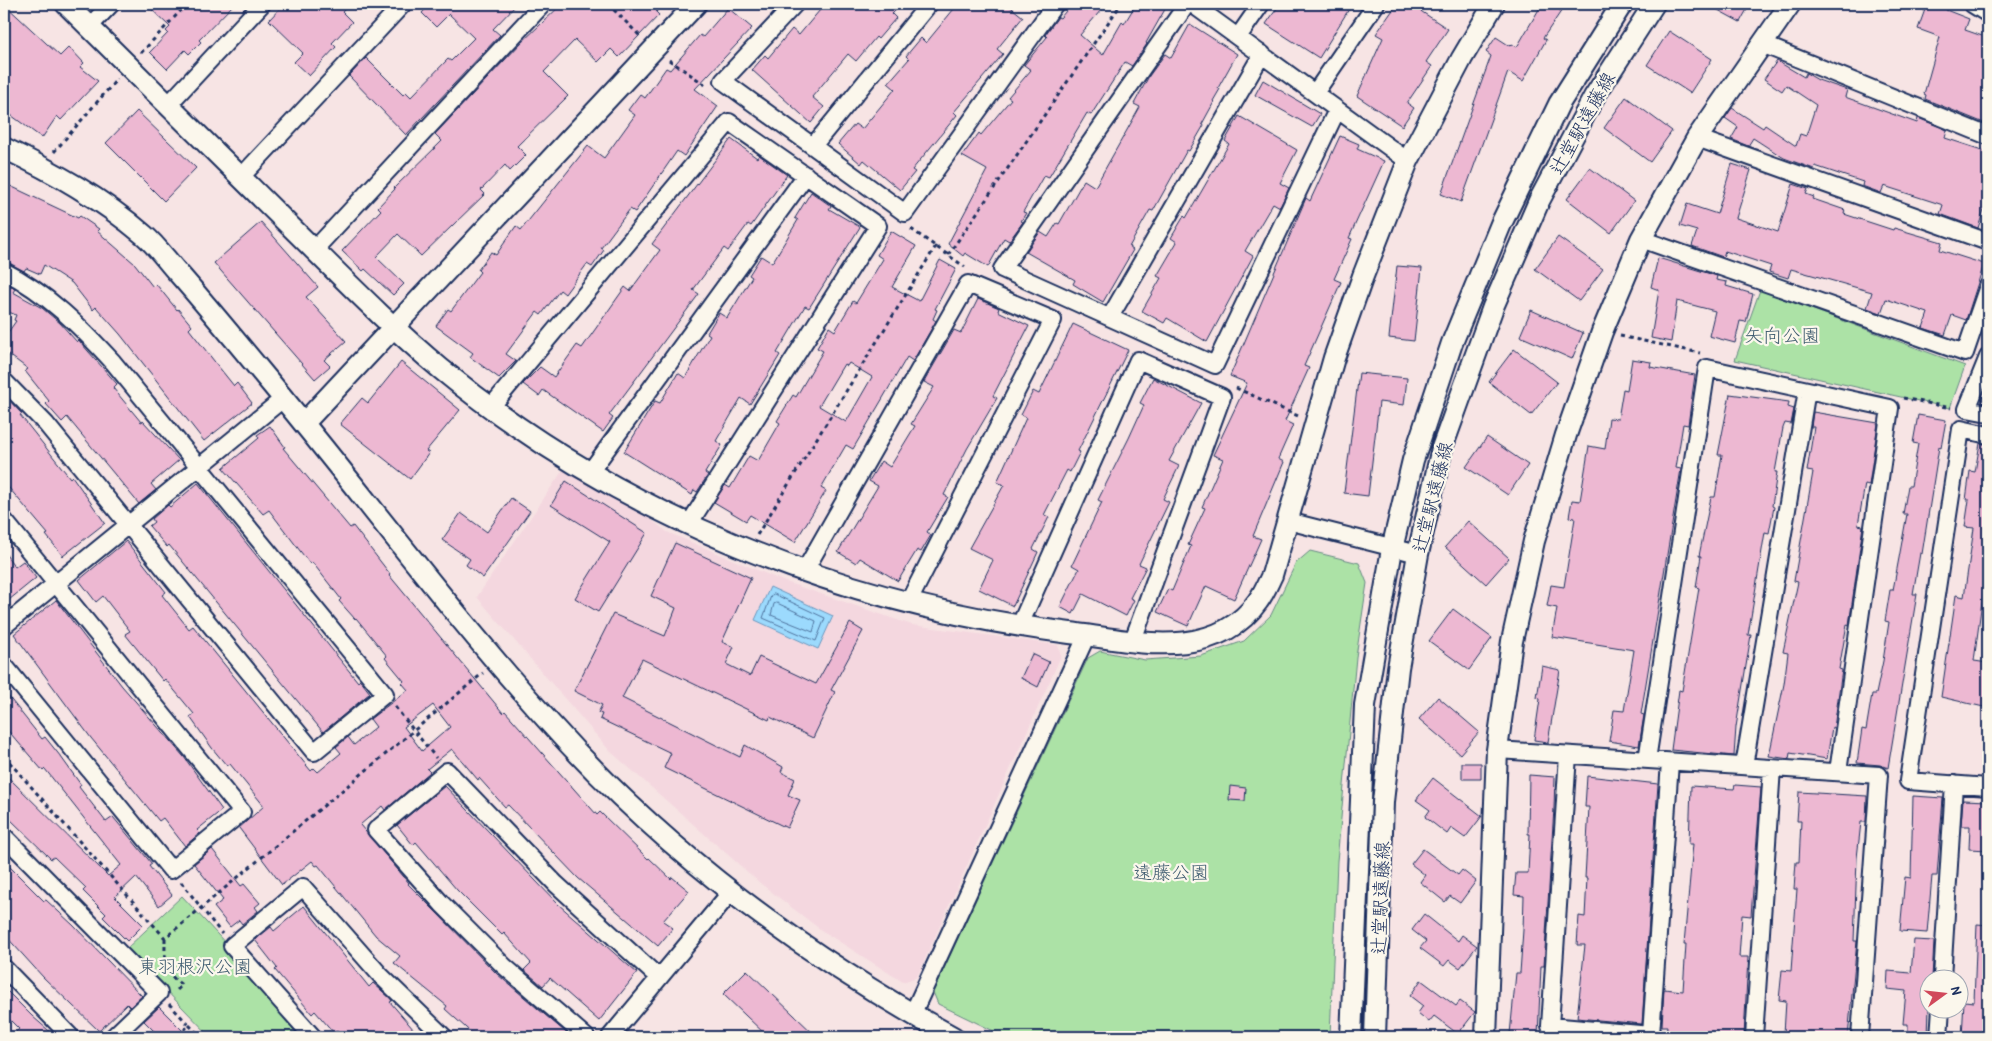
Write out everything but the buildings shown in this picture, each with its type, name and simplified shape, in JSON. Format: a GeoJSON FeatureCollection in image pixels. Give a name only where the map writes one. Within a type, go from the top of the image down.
{"type":"FeatureCollection","features":[{"type":"Feature","properties":{"kind":"street"},"geometry":{"type":"LineString","coordinates":[[66,4],[314,250],[440,368],[491,407],[590,472],[689,524],[804,572],[908,603],[1018,627],[1165,644],[1195,642],[1220,634],[1241,620],[1258,600],[1272,575],[1334,358],[1363,276],[1408,161],[1462,58],[1494,4]]}},
{"type":"Feature","properties":{"kind":"street"},"geometry":{"type":"LineString","coordinates":[[89,27],[111,4]]}},
{"type":"Feature","properties":{"kind":"street"},"geometry":{"type":"LineString","coordinates":[[168,105],[262,4]]}},
{"type":"Feature","properties":{"kind":"street"},"geometry":{"type":"LineString","coordinates":[[241,177],[403,4]]}},
{"type":"Feature","properties":{"kind":"street"},"geometry":{"type":"LineString","coordinates":[[314,250],[543,4]]}},
{"type":"Feature","properties":{"kind":"street"},"geometry":{"type":"LineString","coordinates":[[304,423],[696,4]]}},
{"type":"Feature","properties":{"kind":"street"},"geometry":{"type":"LineString","coordinates":[[795,4],[723,81],[905,213],[1055,4]]}},
{"type":"Feature","properties":{"kind":"street"},"geometry":{"type":"LineString","coordinates":[[812,146],[929,4]]}},
{"type":"Feature","properties":{"kind":"street"},"geometry":{"type":"LineString","coordinates":[[1187,4],[1002,269],[1215,364],[1337,110]]}},
{"type":"Feature","properties":{"kind":"street"},"geometry":{"type":"LineString","coordinates":[[1192,4],[1408,161]]}},
{"type":"Feature","properties":{"kind":"street"},"geometry":{"type":"LineString","coordinates":[[1238,37],[1261,4]]}},
{"type":"Feature","properties":{"kind":"street"},"geometry":{"type":"LineString","coordinates":[[1315,93],[1376,4]]}},
{"type":"Feature","properties":{"kind":"street","name":"辻堂駅遠藤線"},"geometry":{"type":"LineString","coordinates":[[1351,1037],[1365,706],[1392,549],[1413,460],[1446,362],[1502,224],[1560,104],[1622,4]]}},
{"type":"Feature","properties":{"kind":"street","name":"辻堂駅遠藤線"},"geometry":{"type":"LineString","coordinates":[[1375,1037],[1383,802],[1398,668],[1418,554],[1442,448],[1493,307],[1538,201],[1594,97],[1654,4]]}},
{"type":"Feature","properties":{"kind":"street"},"geometry":{"type":"LineString","coordinates":[[1486,1037],[1497,750],[1512,641],[1534,541],[1566,435],[1602,332],[1642,239],[1697,138],[1790,4]]}},
{"type":"Feature","properties":{"kind":"street"},"geometry":{"type":"LineString","coordinates":[[1972,4],[1988,14]]}},
{"type":"Feature","properties":{"kind":"street"},"geometry":{"type":"LineString","coordinates":[[1762,44],[1988,136]]}},
{"type":"Feature","properties":{"kind":"street"},"geometry":{"type":"LineString","coordinates":[[1110,317],[1262,54]]}},
{"type":"Feature","properties":{"kind":"street"},"geometry":{"type":"LineString","coordinates":[[491,407],[729,122],[878,226],[689,524]]}},
{"type":"Feature","properties":{"kind":"street"},"geometry":{"type":"LineString","coordinates":[[1697,138],[1988,242]]}},
{"type":"Feature","properties":{"kind":"street"},"geometry":{"type":"LineString","coordinates":[[4,148],[56,173],[107,205],[146,237],[284,398],[549,722],[599,776],[649,824],[730,893],[785,934],[848,976],[953,1037]]}},
{"type":"Feature","properties":{"kind":"street"},"geometry":{"type":"LineString","coordinates":[[590,472],[806,175]]}},
{"type":"Feature","properties":{"kind":"street"},"geometry":{"type":"LineString","coordinates":[[1642,239],[1965,353],[1988,286]]}},
{"type":"Feature","properties":{"kind":"street"},"geometry":{"type":"LineString","coordinates":[[4,271],[55,304],[85,331],[113,362],[385,694],[314,752],[127,526],[46,424],[4,381]]}},
{"type":"Feature","properties":{"kind":"street"},"geometry":{"type":"LineString","coordinates":[[804,572],[968,284],[1053,320],[908,603]]}},
{"type":"Feature","properties":{"kind":"street"},"geometry":{"type":"LineString","coordinates":[[1988,357],[1967,409],[1988,413]]}},
{"type":"Feature","properties":{"kind":"street"},"geometry":{"type":"LineString","coordinates":[[1018,627],[1138,360],[1222,397],[1133,640]]}},
{"type":"Feature","properties":{"kind":"street"},"geometry":{"type":"LineString","coordinates":[[1647,760],[1707,368],[1890,408],[1838,772]]}},
{"type":"Feature","properties":{"kind":"street"},"geometry":{"type":"LineString","coordinates":[[1744,766],[1807,390]]}},
{"type":"Feature","properties":{"kind":"street"},"geometry":{"type":"LineString","coordinates":[[4,626],[284,398]]}},
{"type":"Feature","properties":{"kind":"street"},"geometry":{"type":"LineString","coordinates":[[1988,435],[1961,430],[1908,782],[1988,787]]}},
{"type":"Feature","properties":{"kind":"street"},"geometry":{"type":"LineString","coordinates":[[4,520],[242,812],[171,870],[4,665]]}},
{"type":"Feature","properties":{"kind":"street"},"geometry":{"type":"LineString","coordinates":[[1288,521],[1392,549],[1418,554]]}},
{"type":"Feature","properties":{"kind":"street"},"geometry":{"type":"LineString","coordinates":[[912,1014],[1087,636]]}},
{"type":"Feature","properties":{"kind":"street"},"geometry":{"type":"LineString","coordinates":[[1497,750],[1879,775],[1860,1037]]}},
{"type":"Feature","properties":{"kind":"street"},"geometry":{"type":"LineString","coordinates":[[1568,755],[1550,1026],[1651,1035],[1670,762]]}},
{"type":"Feature","properties":{"kind":"street"},"geometry":{"type":"LineString","coordinates":[[1754,1037],[1772,768]]}},
{"type":"Feature","properties":{"kind":"street"},"geometry":{"type":"LineString","coordinates":[[586,1037],[490,952],[442,904],[376,830],[447,771],[556,884],[659,978]]}},
{"type":"Feature","properties":{"kind":"street"},"geometry":{"type":"LineString","coordinates":[[1943,968],[1954,784]]}},
{"type":"Feature","properties":{"kind":"street"},"geometry":{"type":"LineString","coordinates":[[4,836],[159,992],[113,1037]]}},
{"type":"Feature","properties":{"kind":"street"},"geometry":{"type":"LineString","coordinates":[[312,1037],[232,946],[304,887],[381,976],[444,1037]]}},
{"type":"Feature","properties":{"kind":"street"},"geometry":{"type":"LineString","coordinates":[[610,1037],[730,893]]}},
{"type":"Feature","properties":{"kind":"street"},"geometry":{"type":"LineString","coordinates":[[4,968],[71,1037]]}},
{"type":"Feature","properties":{"kind":"street"},"geometry":{"type":"LineString","coordinates":[[1939,1037],[1940,1018]]}},
{"type":"Feature","properties":{"kind":"path"},"geometry":{"type":"LineString","coordinates":[[608,4],[654,49],[710,88]]}},
{"type":"Feature","properties":{"kind":"path"},"geometry":{"type":"LineString","coordinates":[[948,255],[1121,4]]}},
{"type":"Feature","properties":{"kind":"path"},"geometry":{"type":"LineString","coordinates":[[904,224],[974,271]]}},
{"type":"Feature","properties":{"kind":"path"},"geometry":{"type":"LineString","coordinates":[[748,550],[936,246]]}},
{"type":"Feature","properties":{"kind":"path"},"geometry":{"type":"LineString","coordinates":[[1234,387],[1315,423]]}},
{"type":"Feature","properties":{"kind":"path"},"geometry":{"type":"LineString","coordinates":[[385,694],[447,771]]}},
{"type":"Feature","properties":{"kind":"path"},"geometry":{"type":"LineString","coordinates":[[171,870],[232,946]]}},
{"type":"Feature","properties":{"kind":"path"},"geometry":{"type":"LineString","coordinates":[[190,1025],[202,1037]]}},
{"type":"Feature","properties":{"kind":"shaded area"},"geometry":{"type":"Polygon","coordinates":[[[571,458],[667,532],[783,581],[912,625],[1058,645],[1061,656],[917,977],[903,982],[821,930],[760,883],[610,751],[477,597],[571,458]]]}},
{"type":"Feature","properties":{"kind":"green space","name":"矢向公園"},"geometry":{"type":"Polygon","coordinates":[[[1760,290],[1965,366],[1950,408],[1735,360],[1760,290]]]}},
{"type":"Feature","properties":{"kind":"green space","name":"遠藤公園"},"geometry":{"type":"Polygon","coordinates":[[[1310,551],[1359,563],[1367,583],[1356,657],[1337,861],[1330,1037],[1006,1037],[938,1004],[933,992],[1088,658],[1100,651],[1145,660],[1201,656],[1244,641],[1271,615],[1296,563],[1310,551]]]}},
{"type":"Feature","properties":{"kind":"green space","name":"東羽根沢公園"},"geometry":{"type":"Polygon","coordinates":[[[182,896],[312,1037],[211,1037],[126,949],[182,896]]]}},
{"type":"Feature","properties":{"kind":"water"},"geometry":{"type":"Polygon","coordinates":[[[770,587],[833,616],[818,649],[755,620],[770,587]]]}}]}
